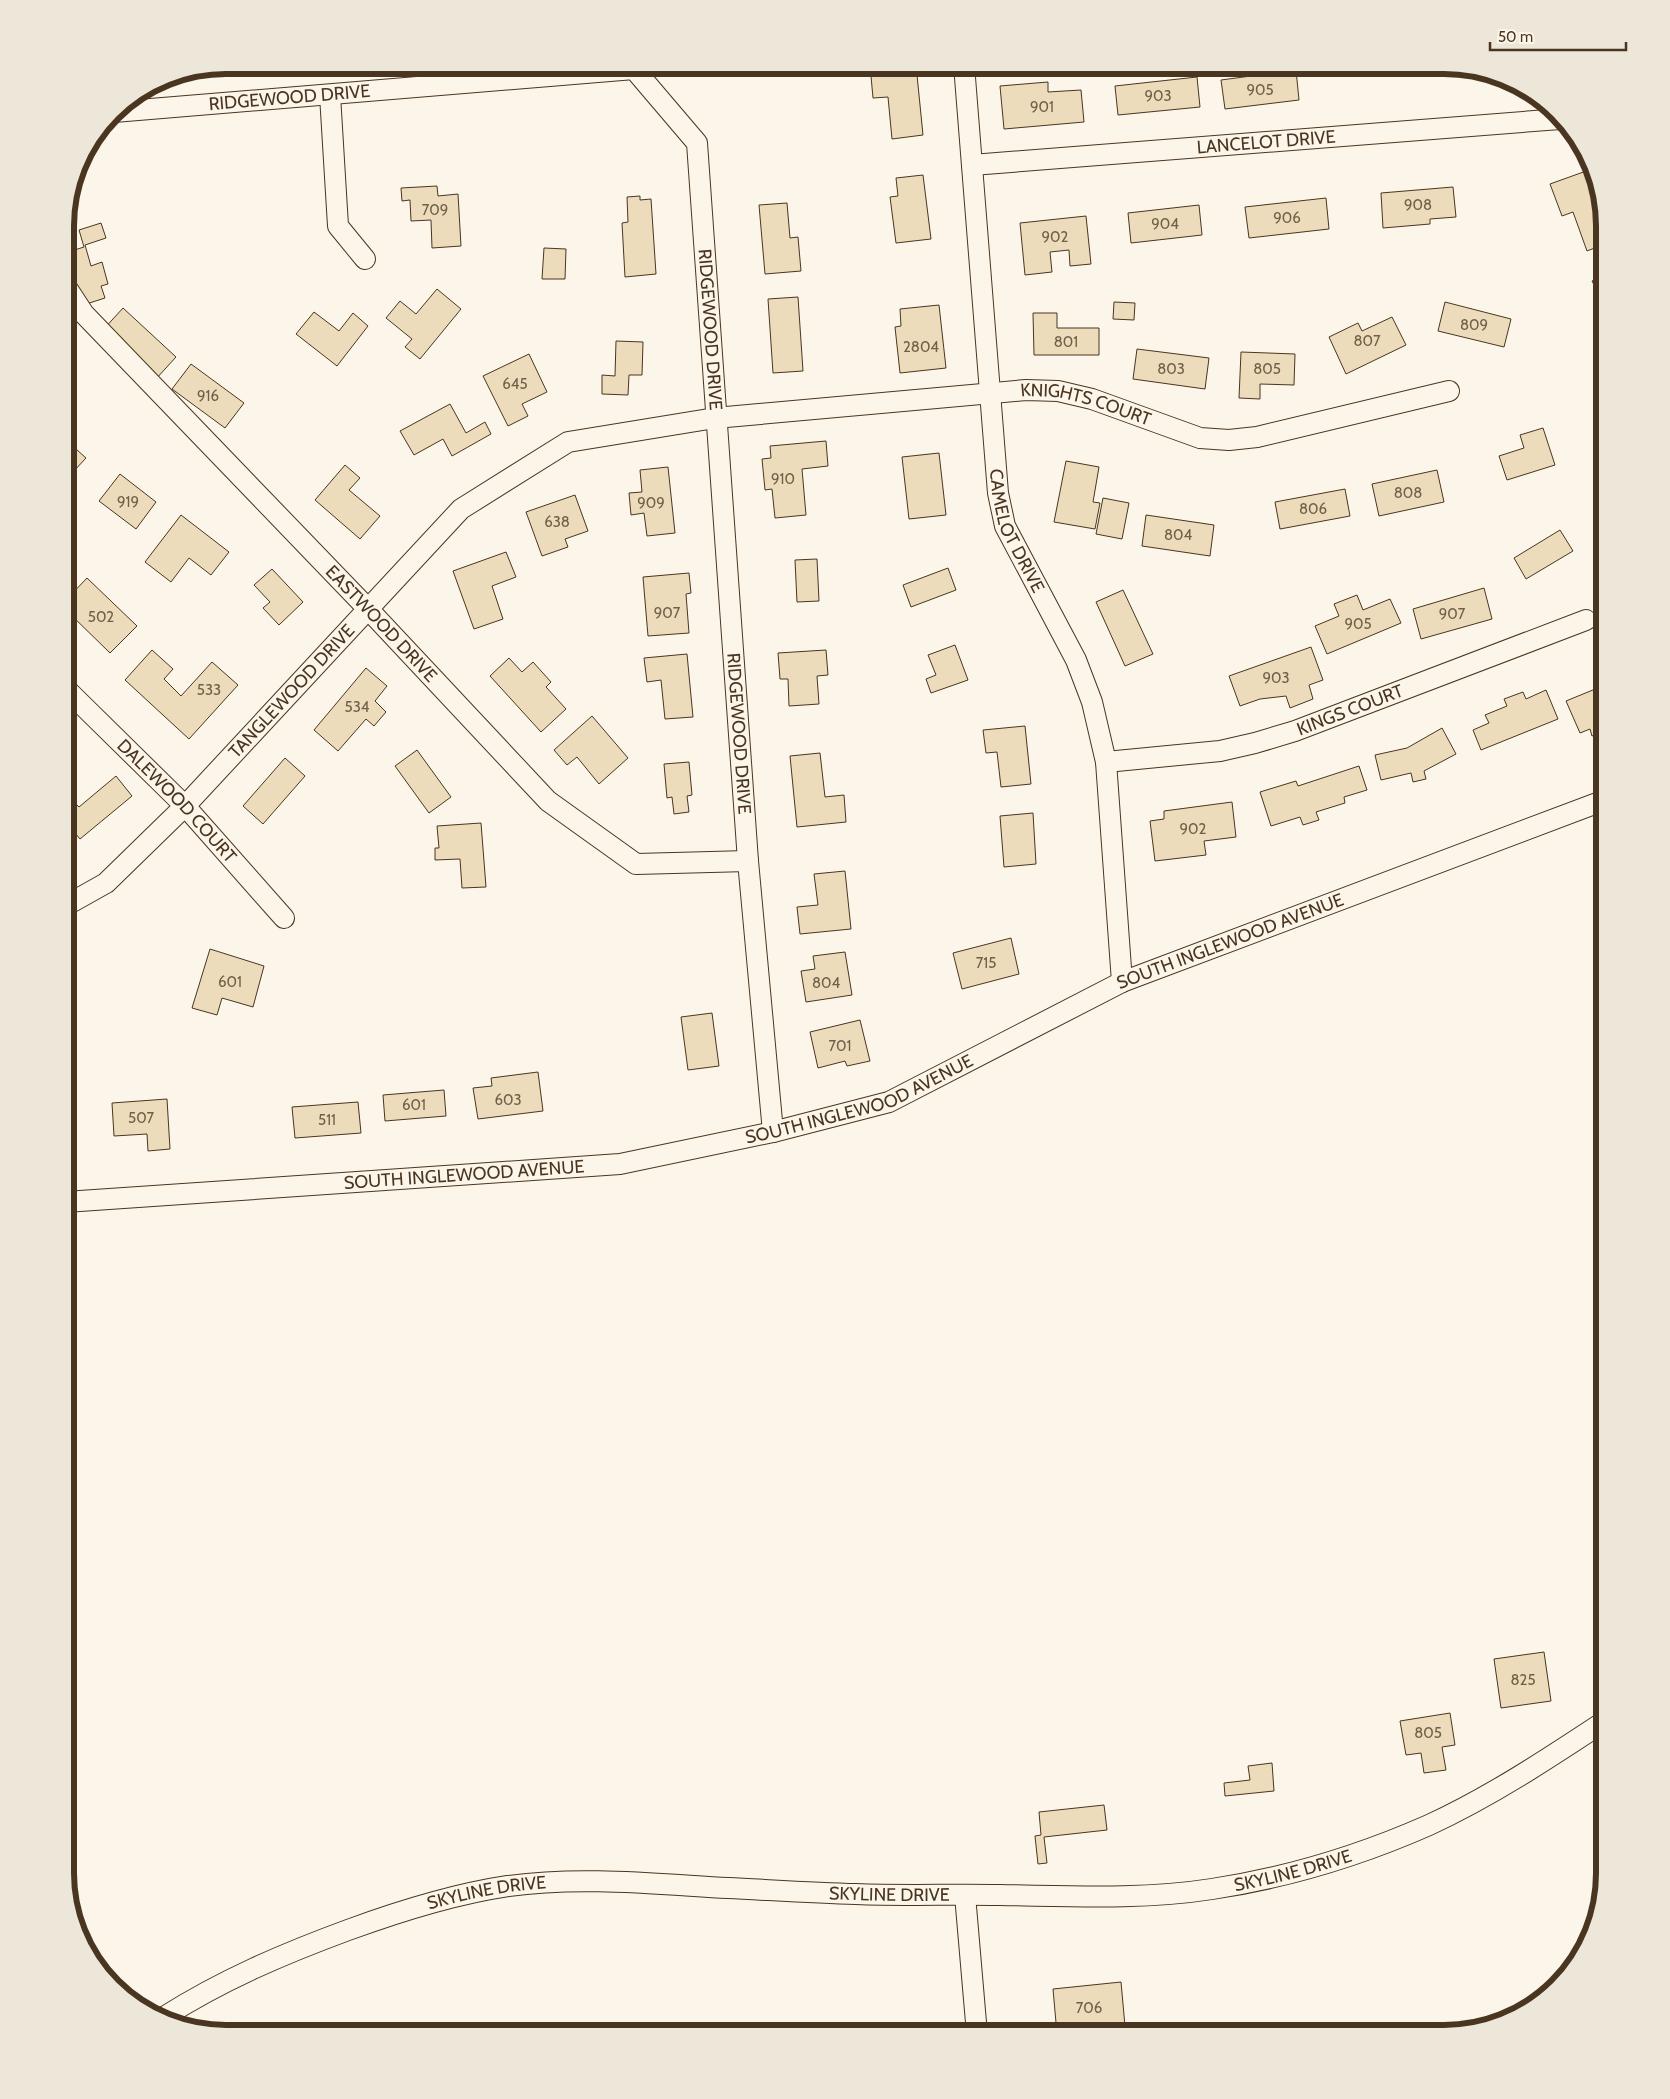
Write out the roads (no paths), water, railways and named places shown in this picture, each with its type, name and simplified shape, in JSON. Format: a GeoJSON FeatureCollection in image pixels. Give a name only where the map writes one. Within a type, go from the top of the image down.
{"type":"FeatureCollection","features":[{"type":"Feature","properties":{"kind":"street","name":"RIDGEWOOD DRIVE"},"geometry":{"type":"LineString","coordinates":[[127,111],[573,74]]}},
{"type":"Feature","properties":{"kind":"street","name":"RIDGEWOOD DRIVE"},"geometry":{"type":"LineString","coordinates":[[638,74],[697,143],[715,418],[748,861],[773,1132]]}},
{"type":"Feature","properties":{"kind":"street","name":"CAMELOT DRIVE"},"geometry":{"type":"LineString","coordinates":[[965,74],[998,494],[1005,526],[1076,660],[1092,702],[1106,762],[1122,982]]}},
{"type":"Feature","properties":{"kind":"street"},"geometry":{"type":"LineString","coordinates":[[330,94],[338,226],[365,259]]}},
{"type":"Feature","properties":{"kind":"street","name":"LANCELOT DRIVE"},"geometry":{"type":"LineString","coordinates":[[972,165],[1553,120]]}},
{"type":"Feature","properties":{"kind":"street","name":"EASTWOOD DRIVE"},"geometry":{"type":"LineString","coordinates":[[74,299],[84,314],[369,610],[548,801],[636,864],[748,861]]}},
{"type":"Feature","properties":{"kind":"street","name":"KNIGHTS COURT"},"geometry":{"type":"LineString","coordinates":[[715,418],[1026,390],[1058,391],[1092,399],[1200,438],[1229,440],[1257,438],[1449,390]]}},
{"type":"Feature","properties":{"kind":"street","name":"TANGLEWOOD DRIVE"},"geometry":{"type":"LineString","coordinates":[[74,901],[106,883],[185,806],[461,509],[568,442],[715,418]]}},
{"type":"Feature","properties":{"kind":"street","name":"KINGS COURT"},"geometry":{"type":"LineString","coordinates":[[1106,762],[1220,751],[1255,743],[1295,731],[1586,620]]}},
{"type":"Feature","properties":{"kind":"street","name":"DALEWOOD COURT"},"geometry":{"type":"LineString","coordinates":[[74,697],[185,806],[284,918]]}},
{"type":"Feature","properties":{"kind":"street","name":"SOUTH INGLEWOOD AVENUE"},"geometry":{"type":"LineString","coordinates":[[74,1201],[620,1164],[773,1132],[888,1102],[1122,982],[1596,803]]}},
{"type":"Feature","properties":{"kind":"street","name":"SKYLINE DRIVE"},"geometry":{"type":"LineString","coordinates":[[169,2014],[193,1999],[244,1972],[297,1949],[388,1916],[466,1894],[512,1886],[578,1882],[856,1894],[1094,1896],[1162,1894],[1212,1889],[1311,1867],[1429,1825],[1485,1795],[1596,1727]]}},
{"type":"Feature","properties":{"kind":"street"},"geometry":{"type":"LineString","coordinates":[[966,1895],[976,2025]]}}]}
